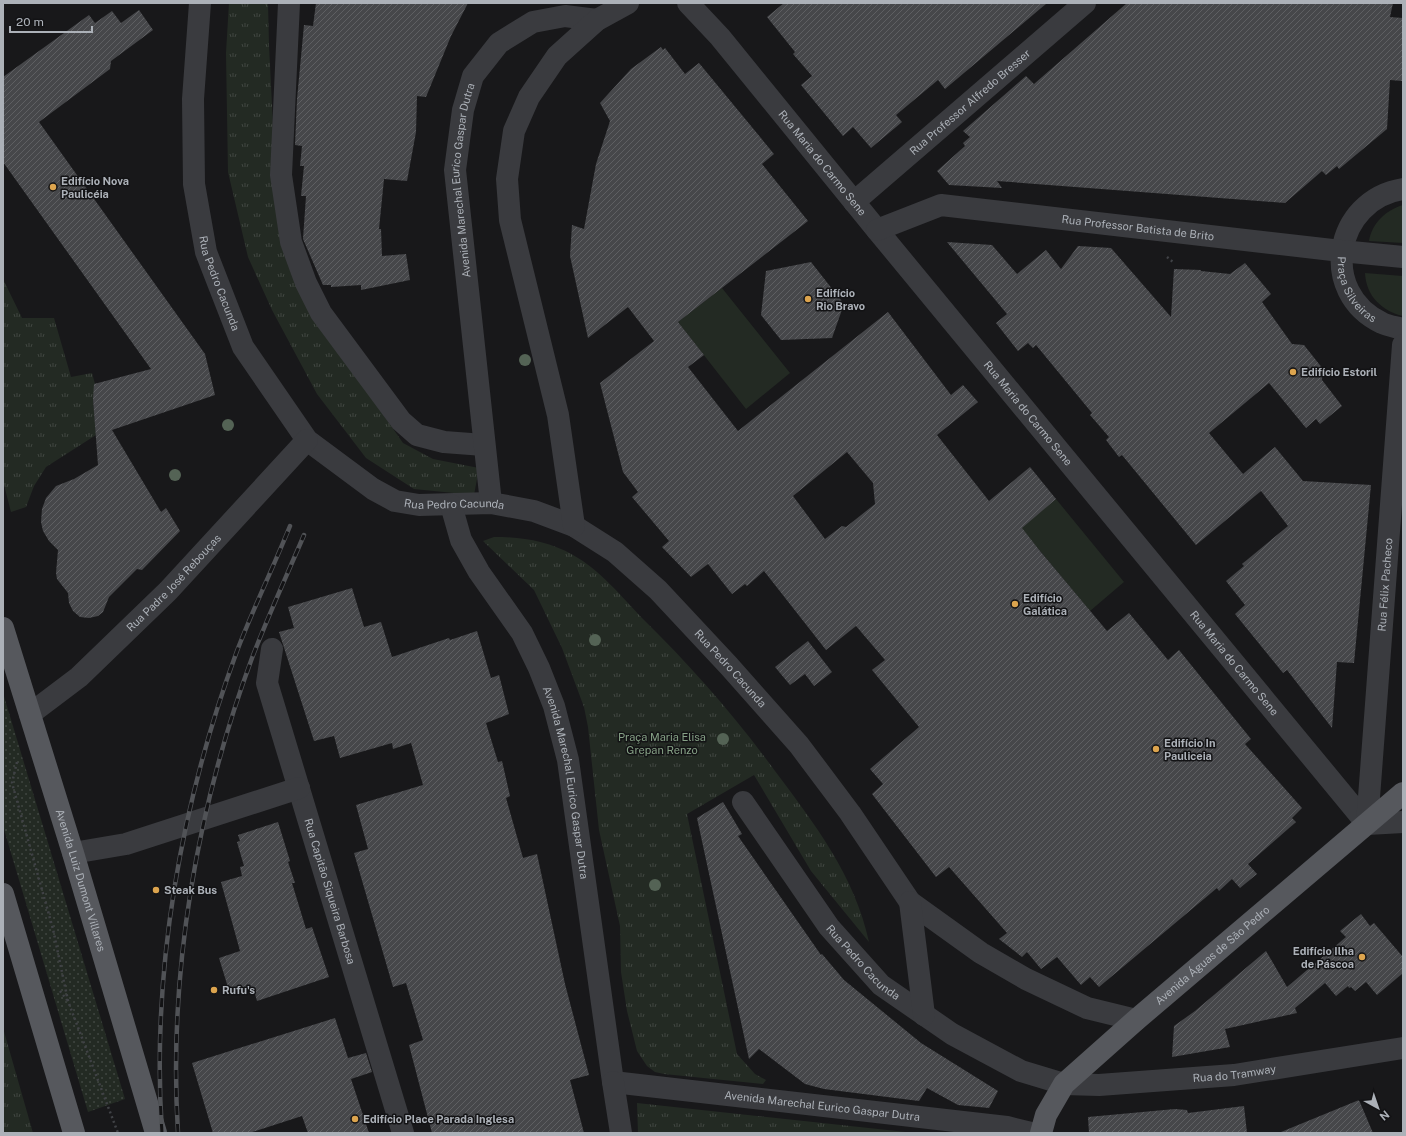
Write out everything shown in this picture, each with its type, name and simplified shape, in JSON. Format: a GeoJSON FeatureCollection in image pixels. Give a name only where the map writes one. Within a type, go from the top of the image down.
{"type":"FeatureCollection","features":[{"type":"Feature","properties":{"kind":"main road","name":"Avenida Luiz Dumont Villares"},"geometry":{"type":"LineString","coordinates":[[3,628],[73,853],[156,1133]]}},
{"type":"Feature","properties":{"kind":"main road","name":"Avenida Águas de São Pedro"},"geometry":{"type":"LineString","coordinates":[[1041,1133],[1046,1115],[1064,1084],[1136,1020],[1403,793]]}},
{"type":"Feature","properties":{"kind":"main road"},"geometry":{"type":"LineString","coordinates":[[3,894],[74,1133]]}},
{"type":"Feature","properties":{"kind":"street","name":"Rua Pedro Cacunda"},"geometry":{"type":"LineString","coordinates":[[200,3],[193,100],[194,184],[206,252],[243,347],[307,440],[372,489],[395,501],[419,505],[491,503],[534,511],[574,526],[615,552],[658,590],[729,666],[799,745],[850,813],[910,902],[981,953],[1026,979],[1087,1008],[1136,1020]]}},
{"type":"Feature","properties":{"kind":"street"},"geometry":{"type":"LineString","coordinates":[[289,3],[281,175],[290,242],[306,283],[321,313],[401,421],[417,435],[444,442],[484,445]]}},
{"type":"Feature","properties":{"kind":"street"},"geometry":{"type":"LineString","coordinates":[[574,526],[558,415],[510,220],[507,180],[514,131],[529,97],[558,56],[597,20],[628,3]]}},
{"type":"Feature","properties":{"kind":"street","name":"Rua Maria do Carmo Sene"},"geometry":{"type":"LineString","coordinates":[[688,3],[720,37],[877,230],[1367,824]]}},
{"type":"Feature","properties":{"kind":"street","name":"Rua Professor Alfredo Bresser"},"geometry":{"type":"LineString","coordinates":[[854,202],[1085,3]]}},
{"type":"Feature","properties":{"kind":"street","name":"Avenida Marechal Eurico Gaspar Dutra"},"geometry":{"type":"LineString","coordinates":[[491,503],[455,170],[464,110],[473,76],[499,43],[533,22],[565,16],[597,20]]}},
{"type":"Feature","properties":{"kind":"street","name":"Praça Silveiras"},"geometry":{"type":"LineString","coordinates":[[1403,188],[1391,190],[1372,200],[1357,214],[1346,231],[1341,251],[1342,274],[1350,294],[1364,311],[1383,324],[1403,329]]}},
{"type":"Feature","properties":{"kind":"street","name":"Rua Professor Batista de Brito"},"geometry":{"type":"LineString","coordinates":[[877,230],[941,205],[1403,257]]}},
{"type":"Feature","properties":{"kind":"street","name":"Rua Félix Pacheco"},"geometry":{"type":"LineString","coordinates":[[1367,824],[1403,345]]}},
{"type":"Feature","properties":{"kind":"street","name":"Rua Padre José Rebouças"},"geometry":{"type":"LineString","coordinates":[[30,714],[79,677],[168,591],[307,440]]}},
{"type":"Feature","properties":{"kind":"street","name":"Avenida Marechal Eurico Gaspar Dutra"},"geometry":{"type":"LineString","coordinates":[[451,505],[461,540],[479,572],[522,633],[539,668],[554,706],[568,760],[613,1082],[622,1133]]}},
{"type":"Feature","properties":{"kind":"street","name":"Rua Capitão Siqueira Barbosa"},"geometry":{"type":"LineString","coordinates":[[272,649],[267,683],[403,1133]]}},
{"type":"Feature","properties":{"kind":"street"},"geometry":{"type":"LineString","coordinates":[[73,853],[126,844],[299,788]]}},
{"type":"Feature","properties":{"kind":"street","name":"Rua Pedro Cacunda"},"geometry":{"type":"LineString","coordinates":[[742,802],[829,927],[881,985],[952,1034],[1021,1071],[1064,1084]]}},
{"type":"Feature","properties":{"kind":"street"},"geometry":{"type":"LineString","coordinates":[[1367,824],[1403,822]]}},
{"type":"Feature","properties":{"kind":"street","name":"Rua Pedro Cacunda"},"geometry":{"type":"LineString","coordinates":[[910,902],[924,1015]]}},
{"type":"Feature","properties":{"kind":"street","name":"Rua do Tramway"},"geometry":{"type":"LineString","coordinates":[[1064,1084],[1099,1085],[1234,1075],[1403,1048]]}},
{"type":"Feature","properties":{"kind":"street","name":"Avenida Marechal Eurico Gaspar Dutra"},"geometry":{"type":"LineString","coordinates":[[613,1082],[1007,1127],[1031,1133]]}},
{"type":"Feature","properties":{"kind":"path"},"geometry":{"type":"LineString","coordinates":[[18,760],[12,783],[53,929],[68,1001],[118,1133]]}},
{"type":"Feature","properties":{"kind":"green space"},"geometry":{"type":"Polygon","coordinates":[[[229,3],[268,3],[278,227],[305,302],[403,443],[433,459],[479,468],[474,495],[414,489],[366,458],[317,394],[272,310],[248,257],[228,172],[226,53],[229,3]]]}},
{"type":"Feature","properties":{"kind":"green space"},"geometry":{"type":"Polygon","coordinates":[[[1403,205],[1403,243],[1369,241],[1373,228],[1381,218],[1391,210],[1403,205]]]}},
{"type":"Feature","properties":{"kind":"green space"},"geometry":{"type":"Polygon","coordinates":[[[1365,273],[1403,276],[1403,316],[1395,314],[1376,301],[1368,289],[1365,273]]]}},
{"type":"Feature","properties":{"kind":"green space"},"geometry":{"type":"Polygon","coordinates":[[[3,279],[22,318],[54,318],[71,377],[92,373],[95,384],[93,400],[96,435],[46,467],[34,486],[26,507],[11,512],[3,481],[3,279]]]}},
{"type":"Feature","properties":{"kind":"green space"},"geometry":{"type":"Polygon","coordinates":[[[722,288],[790,373],[746,409],[678,322],[722,288]]]}},
{"type":"Feature","properties":{"kind":"green space"},"geometry":{"type":"Polygon","coordinates":[[[1056,499],[1124,582],[1090,611],[1021,528],[1056,499]]]}},
{"type":"Feature","properties":{"kind":"green space","name":"Praça Maria Elisa Grepan Renzo"},"geometry":{"type":"Polygon","coordinates":[[[494,537],[525,539],[544,543],[564,550],[583,561],[610,584],[678,654],[728,711],[760,751],[818,831],[831,851],[854,895],[863,918],[869,942],[811,871],[754,775],[687,814],[737,1054],[755,1074],[766,1080],[763,1084],[655,1072],[647,1066],[637,1051],[627,1011],[621,972],[620,926],[599,830],[588,727],[584,707],[562,648],[534,590],[483,541],[494,537]]]}},
{"type":"Feature","properties":{"kind":"green space"},"geometry":{"type":"Polygon","coordinates":[[[3,693],[125,1099],[88,1112],[3,826],[3,693]]]}},
{"type":"Feature","properties":{"kind":"green space"},"geometry":{"type":"Polygon","coordinates":[[[3,1028],[33,1133],[3,1133],[3,1028]]]}},
{"type":"Feature","properties":{"kind":"green space"},"geometry":{"type":"Polygon","coordinates":[[[637,1103],[915,1133],[638,1133],[637,1103]]]}},
{"type":"Feature","properties":{"kind":"building"},"geometry":{"type":"Polygon","coordinates":[[[316,3],[468,3],[451,36],[426,97],[417,96],[416,132],[407,181],[384,179],[379,229],[381,229],[382,256],[406,254],[410,280],[361,290],[361,285],[331,287],[331,285],[323,285],[303,239],[306,196],[301,196],[304,166],[300,166],[302,146],[295,145],[297,99],[304,25],[313,26],[316,3]]]}},
{"type":"Feature","properties":{"kind":"building"},"geometry":{"type":"Polygon","coordinates":[[[784,3],[1047,3],[945,89],[938,80],[896,115],[902,122],[871,148],[853,127],[843,136],[801,85],[812,76],[793,54],[795,52],[767,17],[784,3]]]}},
{"type":"Feature","properties":{"kind":"building"},"geometry":{"type":"Polygon","coordinates":[[[1127,3],[1393,3],[1390,17],[1403,18],[1403,65],[1402,81],[1390,80],[1387,129],[1339,169],[1337,166],[1326,175],[1322,171],[1285,203],[997,181],[1002,188],[949,185],[937,171],[965,146],[963,143],[970,137],[963,131],[1026,76],[1034,84],[1127,3]]]}},
{"type":"Feature","properties":{"kind":"building"},"geometry":{"type":"Polygon","coordinates":[[[139,10],[153,30],[111,61],[110,69],[39,122],[205,354],[215,395],[112,430],[161,512],[166,508],[180,531],[142,570],[137,569],[109,597],[103,612],[98,616],[89,618],[80,617],[73,611],[69,603],[68,593],[57,579],[56,573],[58,550],[49,541],[43,531],[41,522],[42,509],[46,498],[56,486],[74,479],[98,465],[93,399],[94,384],[151,369],[3,162],[3,77],[89,15],[95,23],[112,11],[121,23],[139,10]]]}},
{"type":"Feature","properties":{"kind":"building"},"geometry":{"type":"Polygon","coordinates":[[[661,47],[663,50],[665,48],[685,74],[699,63],[774,154],[762,164],[808,221],[678,322],[704,355],[688,367],[738,431],[888,312],[951,395],[963,385],[978,402],[937,435],[989,501],[1030,467],[1056,499],[1022,528],[1040,551],[1107,631],[1129,613],[1168,660],[1179,650],[1251,739],[1245,744],[1302,808],[1292,818],[1296,822],[1248,864],[1257,874],[1240,888],[1232,879],[1219,891],[1217,888],[1099,987],[1090,977],[1081,985],[1057,957],[1041,969],[1027,952],[1022,957],[999,939],[1007,933],[949,867],[936,877],[872,794],[883,784],[870,769],[919,727],[872,670],[885,660],[856,626],[826,650],[764,571],[747,586],[745,584],[732,594],[708,564],[691,577],[662,547],[669,541],[632,497],[638,492],[623,472],[600,383],[654,341],[628,307],[588,338],[570,256],[572,225],[584,229],[596,164],[610,121],[600,103],[631,69],[661,47]],[[847,452],[793,496],[825,539],[842,526],[846,527],[875,504],[873,483],[847,452]]]}},
{"type":"Feature","properties":{"kind":"building"},"geometry":{"type":"Polygon","coordinates":[[[947,242],[992,245],[1017,274],[1046,250],[1061,269],[1078,246],[1111,248],[1171,317],[1174,269],[1201,270],[1230,274],[1245,263],[1271,294],[1262,302],[1292,344],[1304,345],[1323,369],[1322,380],[1342,406],[1320,424],[1316,419],[1306,428],[1269,383],[1209,433],[1243,474],[1275,447],[1303,481],[1371,485],[1354,663],[1337,662],[1332,728],[1287,670],[1283,673],[1235,614],[1245,605],[1226,581],[1244,566],[1242,564],[1288,526],[1261,491],[1196,545],[1122,455],[1119,457],[1106,440],[1109,437],[1090,415],[1092,413],[1036,345],[1033,348],[1028,343],[1018,351],[996,323],[1007,314],[947,242]]]}},
{"type":"Feature","properties":{"kind":"building","name":"Edifício Rio Bravo"},"geometry":{"type":"Polygon","coordinates":[[[811,262],[844,304],[832,338],[781,340],[761,315],[766,271],[811,262]]]}},
{"type":"Feature","properties":{"kind":"building"},"geometry":{"type":"Polygon","coordinates":[[[352,588],[364,627],[381,622],[392,657],[449,638],[450,640],[477,631],[491,678],[499,675],[509,714],[486,723],[498,762],[502,761],[510,796],[506,798],[523,858],[537,854],[565,984],[589,1075],[570,1080],[584,1133],[432,1133],[409,1045],[423,1040],[406,983],[393,987],[354,853],[368,849],[356,805],[423,785],[411,743],[393,749],[392,743],[340,758],[334,736],[314,741],[279,632],[294,628],[288,607],[352,588]]]}},
{"type":"Feature","properties":{"kind":"building"},"geometry":{"type":"Polygon","coordinates":[[[808,641],[832,672],[814,686],[805,674],[790,685],[775,667],[808,641]]]}},
{"type":"Feature","properties":{"kind":"building"},"geometry":{"type":"Polygon","coordinates":[[[723,802],[742,834],[738,836],[821,955],[822,954],[844,980],[921,1043],[998,1091],[989,1108],[958,1105],[927,1088],[919,1101],[824,1089],[805,1084],[759,1049],[749,1059],[697,818],[723,802]]]}},
{"type":"Feature","properties":{"kind":"building"},"geometry":{"type":"Polygon","coordinates":[[[278,822],[295,883],[292,883],[306,929],[312,927],[329,977],[257,1001],[253,987],[230,994],[219,958],[240,951],[221,882],[242,876],[240,867],[244,866],[237,842],[240,841],[238,835],[278,822]]]}},
{"type":"Feature","properties":{"kind":"building"},"geometry":{"type":"Polygon","coordinates":[[[1361,914],[1370,926],[1374,923],[1403,957],[1403,973],[1377,995],[1366,982],[1355,991],[1348,986],[1336,996],[1325,983],[1295,1008],[1297,1013],[1225,1029],[1230,1047],[1172,1057],[1174,1026],[1195,1011],[1266,951],[1287,987],[1346,937],[1340,931],[1361,914]]]}},
{"type":"Feature","properties":{"kind":"building"},"geometry":{"type":"Polygon","coordinates":[[[335,1018],[348,1058],[366,1053],[372,1072],[351,1079],[369,1133],[308,1133],[302,1116],[249,1133],[213,1133],[192,1063],[335,1018]]]}},
{"type":"Feature","properties":{"kind":"building"},"geometry":{"type":"Polygon","coordinates":[[[1359,1100],[1373,1133],[1281,1133],[1281,1132],[1359,1100]]]}},
{"type":"Feature","properties":{"kind":"building"},"geometry":{"type":"Polygon","coordinates":[[[1244,1106],[1247,1133],[1089,1133],[1088,1117],[1175,1109],[1187,1110],[1188,1113],[1244,1106]]]}},
{"type":"Feature","properties":{"kind":"railway"},"geometry":{"type":"LineString","coordinates":[[162,1133],[160,1072],[161,1011],[166,949],[174,888],[186,828],[200,768],[217,709],[237,651],[290,526]]}},
{"type":"Feature","properties":{"kind":"railway"},"geometry":{"type":"LineString","coordinates":[[178,1133],[176,1073],[178,1012],[183,952],[191,891],[202,832],[216,773],[252,658],[304,535]]}},
{"type":"Feature","properties":{"kind":"place","name":"Edifício Nova Paulicéia"},"geometry":{"type":"Point","coordinates":[53,187]}},
{"type":"Feature","properties":{"kind":"place","name":"Edifício Rio Bravo"},"geometry":{"type":"Point","coordinates":[808,299]}},
{"type":"Feature","properties":{"kind":"place","name":"Edifício Estoril"},"geometry":{"type":"Point","coordinates":[1293,372]}},
{"type":"Feature","properties":{"kind":"place","name":"Edifício Galática"},"geometry":{"type":"Point","coordinates":[1015,604]}},
{"type":"Feature","properties":{"kind":"place","name":"Edifício In Pauliceia"},"geometry":{"type":"Point","coordinates":[1156,749]}},
{"type":"Feature","properties":{"kind":"place","name":"Steak Bus"},"geometry":{"type":"Point","coordinates":[156,890]}},
{"type":"Feature","properties":{"kind":"place","name":"Edifício Ilha de Páscoa"},"geometry":{"type":"Point","coordinates":[1362,957]}},
{"type":"Feature","properties":{"kind":"place","name":"Rufu's"},"geometry":{"type":"Point","coordinates":[214,990]}},
{"type":"Feature","properties":{"kind":"place","name":"Edifício Place Parada Inglesa"},"geometry":{"type":"Point","coordinates":[355,1119]}}]}
